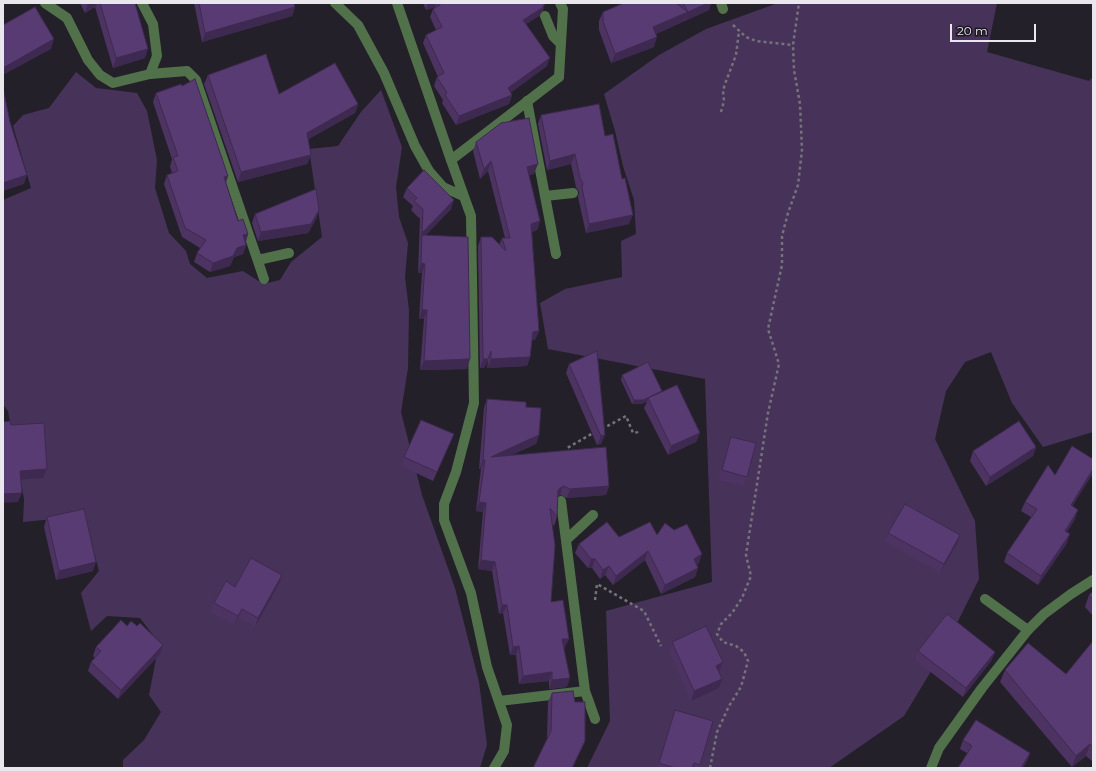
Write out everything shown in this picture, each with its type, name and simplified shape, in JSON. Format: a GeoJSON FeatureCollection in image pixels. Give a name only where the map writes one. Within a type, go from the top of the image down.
{"type":"FeatureCollection","features":[{"type":"Feature","properties":{"kind":"street"},"geometry":{"type":"LineString","coordinates":[[45,3],[67,18],[88,60],[100,75],[113,83],[150,74],[187,71],[196,80],[264,279]]}},
{"type":"Feature","properties":{"kind":"street"},"geometry":{"type":"LineString","coordinates":[[142,3],[153,24],[157,56],[150,74]]}},
{"type":"Feature","properties":{"kind":"street"},"geometry":{"type":"LineString","coordinates":[[335,3],[358,25],[384,73],[415,146],[429,171],[444,187],[462,196]]}},
{"type":"Feature","properties":{"kind":"street"},"geometry":{"type":"LineString","coordinates":[[397,3],[462,196],[471,216],[474,403],[456,472],[444,504],[444,520],[471,593],[487,667],[507,725],[504,751],[494,768]]}},
{"type":"Feature","properties":{"kind":"street"},"geometry":{"type":"LineString","coordinates":[[451,160],[559,77],[563,9],[560,3]]}},
{"type":"Feature","properties":{"kind":"street"},"geometry":{"type":"LineString","coordinates":[[545,16],[553,36],[561,44]]}},
{"type":"Feature","properties":{"kind":"street"},"geometry":{"type":"LineString","coordinates":[[527,101],[556,254]]}},
{"type":"Feature","properties":{"kind":"street"},"geometry":{"type":"LineString","coordinates":[[545,196],[573,193]]}},
{"type":"Feature","properties":{"kind":"street"},"geometry":{"type":"LineString","coordinates":[[258,260],[289,253]]}},
{"type":"Feature","properties":{"kind":"street"},"geometry":{"type":"LineString","coordinates":[[561,501],[585,691],[595,719]]}},
{"type":"Feature","properties":{"kind":"street"},"geometry":{"type":"LineString","coordinates":[[566,540],[593,516]]}},
{"type":"Feature","properties":{"kind":"street"},"geometry":{"type":"LineString","coordinates":[[931,768],[939,748],[982,688],[1028,630],[1044,614],[1070,594],[1093,580]]}},
{"type":"Feature","properties":{"kind":"street"},"geometry":{"type":"LineString","coordinates":[[986,599],[1028,630]]}},
{"type":"Feature","properties":{"kind":"street"},"geometry":{"type":"LineString","coordinates":[[499,701],[585,691]]}},
{"type":"Feature","properties":{"kind":"path"},"geometry":{"type":"LineString","coordinates":[[710,768],[717,732],[729,706],[741,687],[748,661],[744,652],[736,646],[723,642],[716,634],[721,624],[732,613],[742,598],[750,576],[746,555],[768,413],[779,364],[768,329],[782,265],[782,236],[798,185],[802,150],[800,104],[794,70],[793,46],[799,3]]}},
{"type":"Feature","properties":{"kind":"path"},"geometry":{"type":"LineString","coordinates":[[722,6],[732,25],[746,37],[756,41],[793,46]]}},
{"type":"Feature","properties":{"kind":"path"},"geometry":{"type":"LineString","coordinates":[[721,112],[724,101],[723,91],[736,56],[739,31]]}},
{"type":"Feature","properties":{"kind":"path"},"geometry":{"type":"LineString","coordinates":[[568,455],[567,448],[626,416],[633,433],[639,432]]}},
{"type":"Feature","properties":{"kind":"path"},"geometry":{"type":"LineString","coordinates":[[594,604],[597,584],[644,611],[661,646]]}},
{"type":"Feature","properties":{"kind":"shaded area"},"geometry":{"type":"Polygon","coordinates":[[[778,3],[997,3],[987,52],[1089,81],[1093,77],[1093,432],[1043,447],[1012,403],[991,352],[965,362],[946,391],[935,439],[975,521],[979,579],[942,653],[904,716],[829,768],[587,768],[610,721],[606,611],[712,582],[705,379],[548,349],[540,303],[565,289],[622,277],[621,241],[636,234],[634,200],[623,166],[604,94],[659,55],[706,29],[778,3]]]}},
{"type":"Feature","properties":{"kind":"shaded area"},"geometry":{"type":"Polygon","coordinates":[[[76,72],[96,88],[137,93],[147,111],[157,160],[155,188],[169,233],[186,251],[190,264],[207,278],[243,271],[263,284],[280,280],[291,262],[322,237],[309,149],[338,146],[361,112],[381,90],[402,147],[396,187],[399,217],[408,243],[405,277],[409,310],[408,368],[401,412],[422,495],[455,588],[479,682],[487,745],[480,768],[123,768],[123,760],[144,740],[161,712],[149,695],[159,643],[140,618],[107,616],[91,631],[81,593],[99,571],[84,516],[23,522],[24,499],[8,411],[3,404],[3,200],[31,188],[13,126],[23,115],[49,108],[76,72]]]}},
{"type":"Feature","properties":{"kind":"building"},"geometry":{"type":"Polygon","coordinates":[[[100,3],[135,3],[148,49],[116,58],[100,3]]]}},
{"type":"Feature","properties":{"kind":"building"},"geometry":{"type":"Polygon","coordinates":[[[199,3],[294,3],[295,7],[205,33],[199,3]]]}},
{"type":"Feature","properties":{"kind":"building"},"geometry":{"type":"Polygon","coordinates":[[[439,3],[545,3],[542,8],[523,20],[550,58],[508,88],[512,95],[459,116],[445,95],[447,93],[437,77],[444,73],[426,35],[442,27],[433,9],[440,5],[439,3]]]}},
{"type":"Feature","properties":{"kind":"building"},"geometry":{"type":"Polygon","coordinates":[[[624,3],[676,3],[688,12],[653,27],[657,37],[615,54],[603,21],[603,12],[624,3]]]}},
{"type":"Feature","properties":{"kind":"building"},"geometry":{"type":"Polygon","coordinates":[[[683,3],[708,3],[688,12],[683,3]]]}},
{"type":"Feature","properties":{"kind":"building"},"geometry":{"type":"Polygon","coordinates":[[[35,7],[54,39],[3,68],[3,25],[35,7]]]}},
{"type":"Feature","properties":{"kind":"building"},"geometry":{"type":"Polygon","coordinates":[[[266,54],[279,94],[335,63],[358,104],[307,133],[311,155],[241,172],[208,75],[266,54]]]}},
{"type":"Feature","properties":{"kind":"building"},"geometry":{"type":"Polygon","coordinates":[[[195,79],[228,176],[224,177],[238,221],[243,219],[248,234],[243,235],[246,245],[237,248],[233,256],[213,263],[197,253],[206,240],[185,228],[167,175],[178,171],[173,157],[178,156],[156,93],[181,84],[182,86],[195,79]]]}},
{"type":"Feature","properties":{"kind":"building"},"geometry":{"type":"Polygon","coordinates":[[[3,88],[10,122],[27,175],[3,183],[3,88]]]}},
{"type":"Feature","properties":{"kind":"building"},"geometry":{"type":"Polygon","coordinates":[[[599,104],[605,136],[613,134],[622,179],[625,178],[633,215],[589,224],[582,187],[583,183],[580,178],[575,154],[550,161],[541,115],[599,104]]]}},
{"type":"Feature","properties":{"kind":"building"},"geometry":{"type":"Polygon","coordinates":[[[529,118],[538,164],[527,167],[540,221],[531,224],[539,331],[533,332],[530,357],[491,359],[491,351],[488,359],[483,359],[481,237],[492,237],[506,251],[502,238],[510,238],[491,161],[484,169],[476,142],[501,123],[529,118]]]}},
{"type":"Feature","properties":{"kind":"building"},"geometry":{"type":"Polygon","coordinates":[[[424,170],[454,200],[422,233],[423,209],[414,201],[417,198],[407,188],[424,170]]]}},
{"type":"Feature","properties":{"kind":"building"},"geometry":{"type":"Polygon","coordinates":[[[316,189],[319,210],[311,224],[261,232],[255,214],[316,189]]]}},
{"type":"Feature","properties":{"kind":"building"},"geometry":{"type":"Polygon","coordinates":[[[422,235],[468,237],[470,359],[424,361],[427,310],[422,310],[425,264],[421,263],[422,235]]]}},
{"type":"Feature","properties":{"kind":"building"},"geometry":{"type":"Polygon","coordinates":[[[597,351],[605,435],[601,436],[569,364],[597,351]]]}},
{"type":"Feature","properties":{"kind":"building"},"geometry":{"type":"Polygon","coordinates":[[[648,362],[662,391],[643,400],[634,400],[622,375],[648,362]]]}},
{"type":"Feature","properties":{"kind":"building"},"geometry":{"type":"Polygon","coordinates":[[[677,385],[700,433],[671,446],[648,398],[677,385]]]}},
{"type":"Feature","properties":{"kind":"building"},"geometry":{"type":"Polygon","coordinates":[[[487,399],[526,402],[526,407],[541,408],[539,435],[491,457],[606,447],[609,486],[570,489],[563,486],[558,490],[557,517],[550,508],[555,545],[551,602],[563,600],[569,639],[562,639],[570,678],[552,680],[552,672],[523,676],[519,646],[513,647],[507,605],[502,605],[495,562],[481,560],[486,503],[479,502],[485,460],[483,461],[487,399]]]}},
{"type":"Feature","properties":{"kind":"building"},"geometry":{"type":"Polygon","coordinates":[[[421,420],[454,434],[437,472],[404,457],[421,420]]]}},
{"type":"Feature","properties":{"kind":"building"},"geometry":{"type":"Polygon","coordinates":[[[10,421],[11,425],[44,423],[47,469],[20,471],[22,493],[3,494],[3,422],[10,421]]]}},
{"type":"Feature","properties":{"kind":"building"},"geometry":{"type":"Polygon","coordinates":[[[1019,421],[1036,447],[990,477],[973,451],[1019,421]]]}},
{"type":"Feature","properties":{"kind":"building"},"geometry":{"type":"Polygon","coordinates":[[[731,437],[756,443],[747,477],[722,470],[731,437]]]}},
{"type":"Feature","properties":{"kind":"building"},"geometry":{"type":"Polygon","coordinates":[[[1072,446],[1093,459],[1093,469],[1071,505],[1078,510],[1065,531],[1070,534],[1041,576],[1007,553],[1037,509],[1025,502],[1048,465],[1055,475],[1072,446]]]}},
{"type":"Feature","properties":{"kind":"building"},"geometry":{"type":"Polygon","coordinates":[[[905,504],[960,535],[944,564],[888,533],[905,504]]]}},
{"type":"Feature","properties":{"kind":"building"},"geometry":{"type":"Polygon","coordinates":[[[84,509],[96,562],[59,571],[47,517],[84,509]]]}},
{"type":"Feature","properties":{"kind":"building"},"geometry":{"type":"Polygon","coordinates":[[[607,522],[619,537],[650,522],[657,535],[665,523],[674,530],[687,524],[702,554],[694,559],[698,568],[665,585],[648,551],[616,576],[609,566],[603,570],[595,559],[591,559],[579,544],[607,522]]]}},
{"type":"Feature","properties":{"kind":"building"},"geometry":{"type":"Polygon","coordinates":[[[251,558],[282,575],[258,618],[242,609],[238,616],[214,603],[226,581],[235,587],[251,558]]]}},
{"type":"Feature","properties":{"kind":"building"},"geometry":{"type":"Polygon","coordinates":[[[1093,591],[1093,600],[1089,595],[1093,591]]]}},
{"type":"Feature","properties":{"kind":"building"},"geometry":{"type":"Polygon","coordinates":[[[947,614],[995,652],[966,688],[918,651],[947,614]]]}},
{"type":"Feature","properties":{"kind":"building"},"geometry":{"type":"Polygon","coordinates":[[[121,620],[127,626],[131,621],[137,626],[140,623],[163,645],[121,690],[91,662],[101,651],[96,647],[121,620]]]}},
{"type":"Feature","properties":{"kind":"building"},"geometry":{"type":"Polygon","coordinates":[[[706,626],[723,662],[716,666],[722,679],[694,691],[672,642],[706,626]]]}},
{"type":"Feature","properties":{"kind":"building"},"geometry":{"type":"Polygon","coordinates":[[[1093,641],[1093,747],[1090,744],[1076,756],[1005,670],[1028,643],[1066,674],[1093,641]]]}},
{"type":"Feature","properties":{"kind":"building"},"geometry":{"type":"Polygon","coordinates":[[[573,691],[575,702],[585,702],[585,741],[572,768],[533,768],[551,731],[552,693],[573,691]]]}},
{"type":"Feature","properties":{"kind":"building"},"geometry":{"type":"Polygon","coordinates":[[[675,710],[713,721],[700,765],[694,763],[692,768],[675,768],[659,763],[675,710]]]}},
{"type":"Feature","properties":{"kind":"building"},"geometry":{"type":"Polygon","coordinates":[[[976,720],[1030,753],[1021,768],[958,768],[972,746],[963,740],[976,720]]]}}]}
